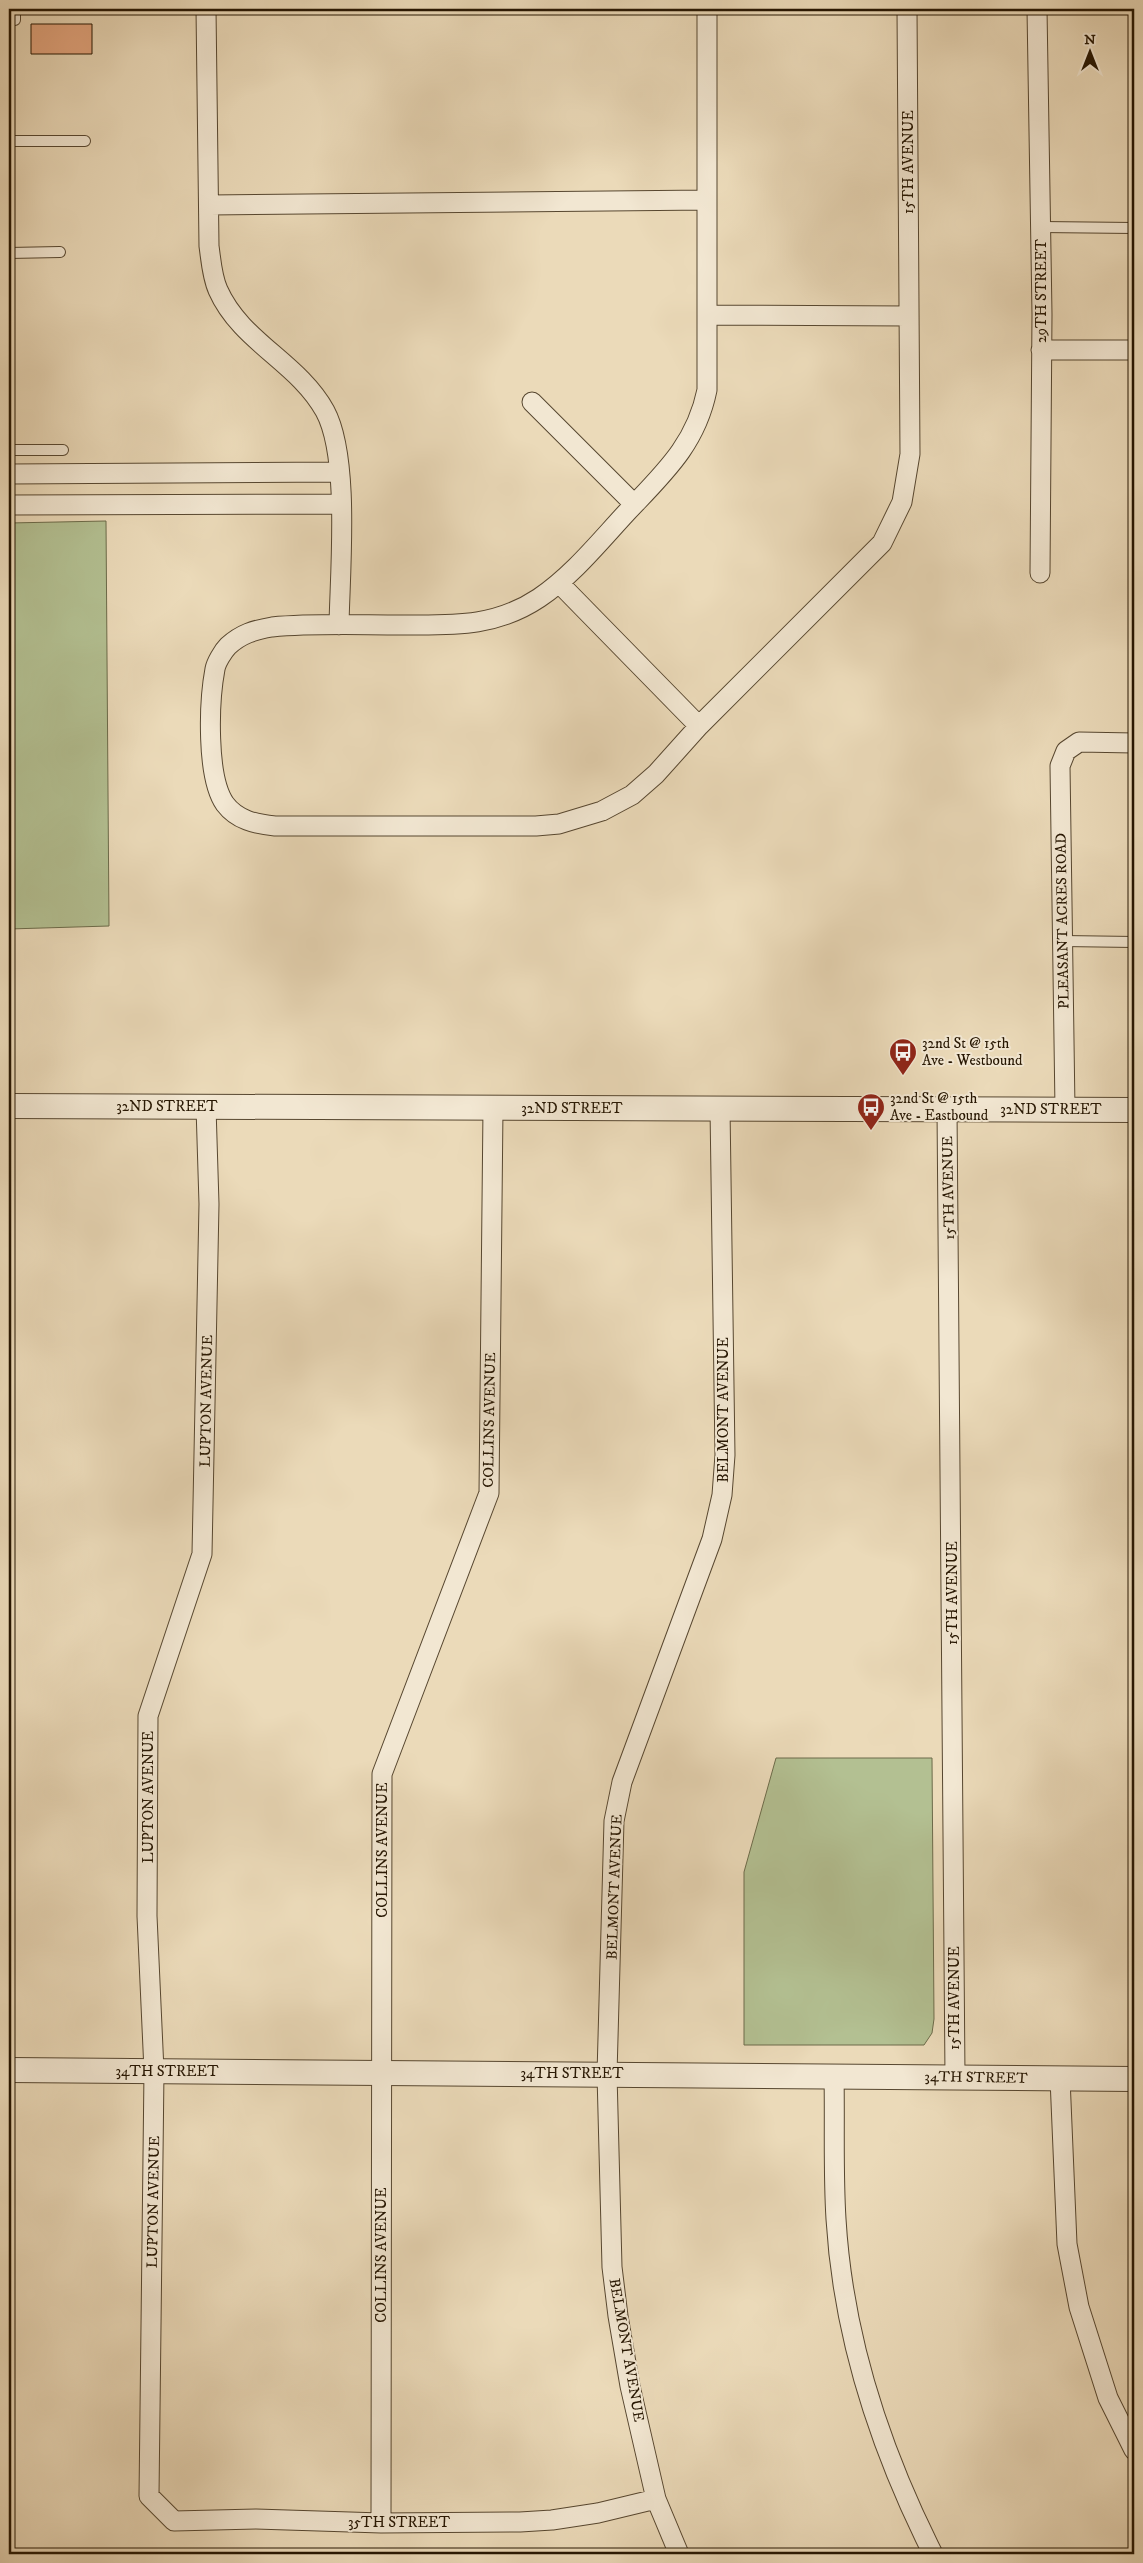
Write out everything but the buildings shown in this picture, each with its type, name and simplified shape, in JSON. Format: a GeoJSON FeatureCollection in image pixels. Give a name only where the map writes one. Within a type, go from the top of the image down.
{"type":"FeatureCollection","features":[{"type":"Feature","properties":{"kind":"street"},"geometry":{"type":"LineString","coordinates":[[206,9],[210,246],[217,289],[232,317],[306,384],[326,412],[338,450],[340,504],[339,625]]}},
{"type":"Feature","properties":{"kind":"street","name":"15TH AVENUE"},"geometry":{"type":"LineString","coordinates":[[708,9],[707,200],[709,316],[707,390],[698,423],[684,449],[663,475],[559,583],[523,608],[492,620],[473,624],[295,625],[247,632],[227,647],[215,668],[211,756],[216,789],[229,809],[247,821],[284,826],[536,826],[559,824],[602,811],[632,795],[656,774],[700,726],[882,543],[895,519],[905,492],[910,454],[907,9]]}},
{"type":"Feature","properties":{"kind":"street","name":"29TH STREET"},"geometry":{"type":"LineString","coordinates":[[1037,9],[1041,227],[1040,573]]}},
{"type":"Feature","properties":{"kind":"street"},"geometry":{"type":"LineString","coordinates":[[210,205],[707,200]]}},
{"type":"Feature","properties":{"kind":"street"},"geometry":{"type":"LineString","coordinates":[[709,316],[909,316]]}},
{"type":"Feature","properties":{"kind":"street"},"geometry":{"type":"LineString","coordinates":[[1041,350],[1134,350]]}},
{"type":"Feature","properties":{"kind":"street"},"geometry":{"type":"LineString","coordinates":[[532,402],[634,504]]}},
{"type":"Feature","properties":{"kind":"street"},"geometry":{"type":"LineString","coordinates":[[9,474],[339,472]]}},
{"type":"Feature","properties":{"kind":"street"},"geometry":{"type":"LineString","coordinates":[[9,506],[340,504]]}},
{"type":"Feature","properties":{"kind":"street"},"geometry":{"type":"LineString","coordinates":[[559,583],[700,726]]}},
{"type":"Feature","properties":{"kind":"street","name":"PLEASANT ACRES ROAD"},"geometry":{"type":"LineString","coordinates":[[1065,1109],[1060,766],[1066,751],[1079,742],[1134,743]]}},
{"type":"Feature","properties":{"kind":"street","name":"32ND STREET"},"geometry":{"type":"LineString","coordinates":[[9,1106],[1134,1110]]}},
{"type":"Feature","properties":{"kind":"street","name":"LUPTON AVENUE"},"geometry":{"type":"LineString","coordinates":[[149,2496],[154,2071],[147,1916],[148,1716],[202,1554],[208,1204],[206,1107]]}},
{"type":"Feature","properties":{"kind":"street","name":"COLLINS AVENUE"},"geometry":{"type":"LineString","coordinates":[[381,2523],[382,1774],[489,1493],[493,1108]]}},
{"type":"Feature","properties":{"kind":"street","name":"BELMONT AVENUE"},"geometry":{"type":"LineString","coordinates":[[679,2554],[656,2499],[630,2386],[618,2316],[609,2205],[607,2074],[614,1821],[622,1782],[712,1539],[722,1496],[725,1455],[720,1108]]}},
{"type":"Feature","properties":{"kind":"street","name":"15TH AVENUE"},"geometry":{"type":"LineString","coordinates":[[948,1109],[954,2076]]}},
{"type":"Feature","properties":{"kind":"street","name":"34TH STREET"},"geometry":{"type":"LineString","coordinates":[[9,2070],[834,2075],[1134,2079]]}},
{"type":"Feature","properties":{"kind":"street"},"geometry":{"type":"LineString","coordinates":[[834,2075],[836,2219],[843,2286],[867,2395],[880,2436],[909,2507],[932,2554]]}},
{"type":"Feature","properties":{"kind":"street"},"geometry":{"type":"LineString","coordinates":[[1060,2078],[1067,2244],[1079,2307],[1108,2398],[1134,2450]]}},
{"type":"Feature","properties":{"kind":"street","name":"35TH STREET"},"geometry":{"type":"LineString","coordinates":[[149,2496],[174,2521],[256,2519],[381,2523],[552,2520],[656,2499]]}},
{"type":"Feature","properties":{"kind":"lane"},"geometry":{"type":"LineString","coordinates":[[9,20],[15,20],[14,9]]}},
{"type":"Feature","properties":{"kind":"lane"},"geometry":{"type":"LineString","coordinates":[[9,140],[86,141]]}},
{"type":"Feature","properties":{"kind":"lane"},"geometry":{"type":"LineString","coordinates":[[1041,227],[1134,228]]}},
{"type":"Feature","properties":{"kind":"lane"},"geometry":{"type":"LineString","coordinates":[[9,253],[60,252]]}},
{"type":"Feature","properties":{"kind":"lane"},"geometry":{"type":"LineString","coordinates":[[9,450],[63,450]]}},
{"type":"Feature","properties":{"kind":"lane"},"geometry":{"type":"LineString","coordinates":[[1063,941],[1134,942]]}},
{"type":"Feature","properties":{"kind":"green space"},"geometry":{"type":"Polygon","coordinates":[[[106,521],[109,926],[9,929],[9,523],[106,521]]]}},
{"type":"Feature","properties":{"kind":"green space"},"geometry":{"type":"Polygon","coordinates":[[[776,1758],[932,1758],[934,2019],[932,2033],[924,2045],[744,2045],[744,1872],[776,1758]]]}},
{"type":"Feature","properties":{"kind":"place","name":"32nd St @ 15th Ave - Westbound"},"geometry":{"type":"Point","coordinates":[903,1076]}},
{"type":"Feature","properties":{"kind":"place","name":"32nd St @ 15th Ave - Eastbound"},"geometry":{"type":"Point","coordinates":[871,1131]}}]}
